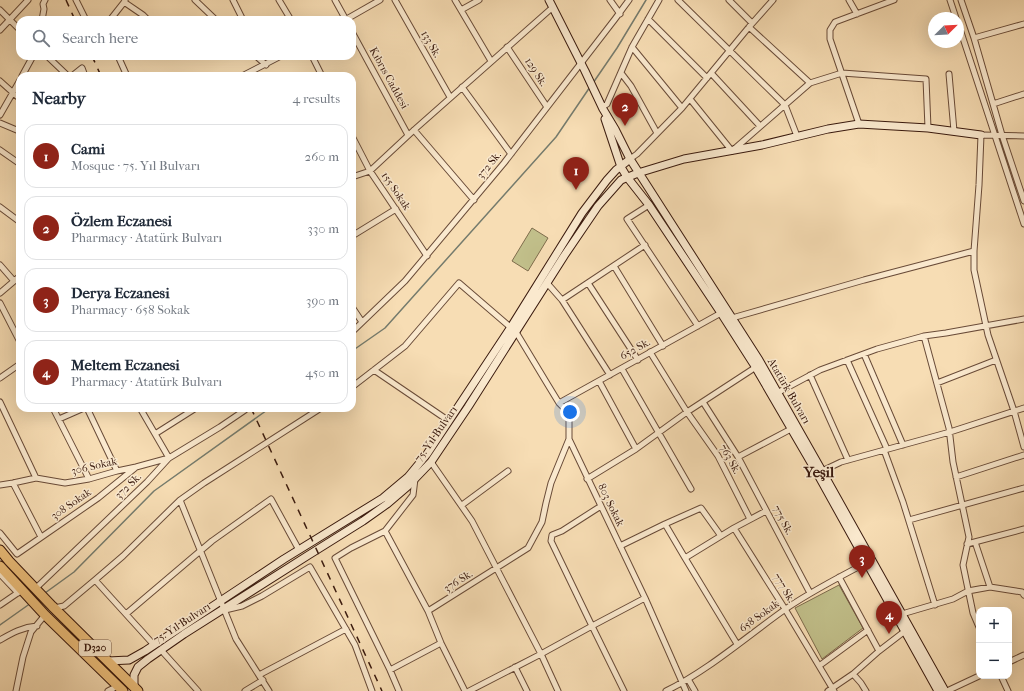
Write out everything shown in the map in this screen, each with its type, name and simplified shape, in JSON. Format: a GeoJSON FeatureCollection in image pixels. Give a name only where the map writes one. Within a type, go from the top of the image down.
{"type":"FeatureCollection","features":[{"type":"Feature","properties":{"kind":"highway","name":"D320"},"geometry":{"type":"LineString","coordinates":[[0,550],[53,607],[136,689]]}},
{"type":"Feature","properties":{"kind":"highway","name":"D320"},"geometry":{"type":"LineString","coordinates":[[0,566],[23,593],[120,688]]}},
{"type":"Feature","properties":{"kind":"main road"},"geometry":{"type":"LineString","coordinates":[[551,3],[602,107]]}},
{"type":"Feature","properties":{"kind":"main road","name":"Atatürk Bulvarı"},"geometry":{"type":"LineString","coordinates":[[602,107],[638,173],[732,318],[778,393],[902,614],[932,674],[938,691]]}},
{"type":"Feature","properties":{"kind":"main road","name":"Atatürk Bulvarı"},"geometry":{"type":"LineString","coordinates":[[602,107],[620,167],[649,205],[756,367],[905,631],[932,674],[946,691]]}},
{"type":"Feature","properties":{"kind":"main road","name":"75. Yıl Bulvarı"},"geometry":{"type":"LineString","coordinates":[[108,661],[129,660],[154,645],[299,550],[383,498],[408,477],[427,454],[513,329],[548,283],[564,256],[598,206],[618,182],[638,173],[684,159],[762,145],[828,129],[859,124],[928,128],[981,135]]}},
{"type":"Feature","properties":{"kind":"main road","name":"75. Yıl Bulvarı"},"geometry":{"type":"LineString","coordinates":[[136,689],[134,675],[138,667],[223,609],[364,521],[388,504],[431,462],[513,329],[582,212],[607,180],[630,159]]}},
{"type":"Feature","properties":{"kind":"street"},"geometry":{"type":"LineString","coordinates":[[0,30],[28,0]]}},
{"type":"Feature","properties":{"kind":"street"},"geometry":{"type":"LineString","coordinates":[[76,0],[84,16]]}},
{"type":"Feature","properties":{"kind":"street"},"geometry":{"type":"LineString","coordinates":[[195,0],[212,16]]}},
{"type":"Feature","properties":{"kind":"street"},"geometry":{"type":"LineString","coordinates":[[233,0],[241,16]]}},
{"type":"Feature","properties":{"kind":"street"},"geometry":{"type":"LineString","coordinates":[[279,0],[289,16]]}},
{"type":"Feature","properties":{"kind":"street"},"geometry":{"type":"LineString","coordinates":[[336,0],[344,16]]}},
{"type":"Feature","properties":{"kind":"street"},"geometry":{"type":"LineString","coordinates":[[353,16],[380,0]]}},
{"type":"Feature","properties":{"kind":"street","name":"133 Sk."},"geometry":{"type":"LineString","coordinates":[[395,0],[450,97]]}},
{"type":"Feature","properties":{"kind":"street"},"geometry":{"type":"LineString","coordinates":[[455,0],[491,61]]}},
{"type":"Feature","properties":{"kind":"street"},"geometry":{"type":"LineString","coordinates":[[461,10],[479,0]]}},
{"type":"Feature","properties":{"kind":"street"},"geometry":{"type":"LineString","coordinates":[[610,0],[620,14]]}},
{"type":"Feature","properties":{"kind":"street","name":"372 Sk."},"geometry":{"type":"LineString","coordinates":[[356,328],[406,281],[474,200],[548,107],[620,14],[629,0]]}},
{"type":"Feature","properties":{"kind":"street"},"geometry":{"type":"LineString","coordinates":[[602,107],[607,104],[632,47],[659,0]]}},
{"type":"Feature","properties":{"kind":"street"},"geometry":{"type":"LineString","coordinates":[[678,0],[784,105],[797,136]]}},
{"type":"Feature","properties":{"kind":"street"},"geometry":{"type":"LineString","coordinates":[[729,0],[750,25],[810,83]]}},
{"type":"Feature","properties":{"kind":"street"},"geometry":{"type":"LineString","coordinates":[[630,159],[682,108],[772,0]]}},
{"type":"Feature","properties":{"kind":"street"},"geometry":{"type":"LineString","coordinates":[[849,0],[857,14]]}},
{"type":"Feature","properties":{"kind":"street"},"geometry":{"type":"LineString","coordinates":[[859,124],[830,39],[830,30],[835,22],[894,0]]}},
{"type":"Feature","properties":{"kind":"street"},"geometry":{"type":"LineString","coordinates":[[950,0],[954,12]]}},
{"type":"Feature","properties":{"kind":"street"},"geometry":{"type":"LineString","coordinates":[[961,0],[974,38],[1002,135],[1024,201]]}},
{"type":"Feature","properties":{"kind":"street"},"geometry":{"type":"LineString","coordinates":[[42,1],[44,9],[43,16]]}},
{"type":"Feature","properties":{"kind":"street"},"geometry":{"type":"LineString","coordinates":[[113,16],[125,1],[144,16]]}},
{"type":"Feature","properties":{"kind":"street"},"geometry":{"type":"LineString","coordinates":[[356,176],[370,171],[507,47],[551,3]]}},
{"type":"Feature","properties":{"kind":"street"},"geometry":{"type":"LineString","coordinates":[[0,10],[16,26]]}},
{"type":"Feature","properties":{"kind":"street"},"geometry":{"type":"LineString","coordinates":[[648,19],[707,78]]}},
{"type":"Feature","properties":{"kind":"street"},"geometry":{"type":"LineString","coordinates":[[974,38],[1024,24]]}},
{"type":"Feature","properties":{"kind":"street","name":"Kıbrıs Caddesi"},"geometry":{"type":"LineString","coordinates":[[356,39],[408,135]]}},
{"type":"Feature","properties":{"kind":"street"},"geometry":{"type":"LineString","coordinates":[[964,41],[1024,224]]}},
{"type":"Feature","properties":{"kind":"street","name":"129 Sk."},"geometry":{"type":"LineString","coordinates":[[507,47],[548,107]]}},
{"type":"Feature","properties":{"kind":"street"},"geometry":{"type":"LineString","coordinates":[[632,47],[682,108]]}},
{"type":"Feature","properties":{"kind":"street"},"geometry":{"type":"LineString","coordinates":[[24,72],[31,60]]}},
{"type":"Feature","properties":{"kind":"street"},"geometry":{"type":"LineString","coordinates":[[51,60],[64,72]]}},
{"type":"Feature","properties":{"kind":"street"},"geometry":{"type":"LineString","coordinates":[[120,60],[125,72]]}},
{"type":"Feature","properties":{"kind":"street"},"geometry":{"type":"LineString","coordinates":[[260,60],[266,65]]}},
{"type":"Feature","properties":{"kind":"street"},"geometry":{"type":"LineString","coordinates":[[264,60],[266,65]]}},
{"type":"Feature","properties":{"kind":"street"},"geometry":{"type":"LineString","coordinates":[[256,72],[274,60]]}},
{"type":"Feature","properties":{"kind":"street"},"geometry":{"type":"LineString","coordinates":[[314,60],[320,72]]}},
{"type":"Feature","properties":{"kind":"street"},"geometry":{"type":"LineString","coordinates":[[77,72],[82,68],[84,72]]}},
{"type":"Feature","properties":{"kind":"street"},"geometry":{"type":"LineString","coordinates":[[621,73],[631,86],[657,133]]}},
{"type":"Feature","properties":{"kind":"street"},"geometry":{"type":"LineString","coordinates":[[712,73],[760,126]]}},
{"type":"Feature","properties":{"kind":"street"},"geometry":{"type":"LineString","coordinates":[[690,99],[732,150],[810,83],[842,73],[926,79],[928,128]]}},
{"type":"Feature","properties":{"kind":"street"},"geometry":{"type":"LineString","coordinates":[[949,74],[954,131]]}},
{"type":"Feature","properties":{"kind":"street"},"geometry":{"type":"LineString","coordinates":[[0,81],[16,96]]}},
{"type":"Feature","properties":{"kind":"street"},"geometry":{"type":"LineString","coordinates":[[0,115],[16,87]]}},
{"type":"Feature","properties":{"kind":"street"},"geometry":{"type":"LineString","coordinates":[[462,87],[511,154]]}},
{"type":"Feature","properties":{"kind":"street"},"geometry":{"type":"LineString","coordinates":[[993,104],[1024,94]]}},
{"type":"Feature","properties":{"kind":"street"},"geometry":{"type":"LineString","coordinates":[[0,123],[16,130]]}},
{"type":"Feature","properties":{"kind":"street"},"geometry":{"type":"LineString","coordinates":[[414,130],[474,200]]}},
{"type":"Feature","properties":{"kind":"street"},"geometry":{"type":"LineString","coordinates":[[1024,136],[981,135],[974,251],[974,270],[985,326],[1014,411],[1024,447]]}},
{"type":"Feature","properties":{"kind":"street","name":"155 Sokak"},"geometry":{"type":"LineString","coordinates":[[356,144],[370,171],[427,256]]}},
{"type":"Feature","properties":{"kind":"street"},"geometry":{"type":"LineString","coordinates":[[0,150],[16,161]]}},
{"type":"Feature","properties":{"kind":"street"},"geometry":{"type":"LineString","coordinates":[[649,205],[627,219],[698,326]]}},
{"type":"Feature","properties":{"kind":"street"},"geometry":{"type":"LineString","coordinates":[[0,207],[16,219]]}},
{"type":"Feature","properties":{"kind":"street"},"geometry":{"type":"LineString","coordinates":[[356,234],[396,209]]}},
{"type":"Feature","properties":{"kind":"street"},"geometry":{"type":"LineString","coordinates":[[562,300],[645,245]]}},
{"type":"Feature","properties":{"kind":"street"},"geometry":{"type":"LineString","coordinates":[[732,318],[856,282],[974,251]]}},
{"type":"Feature","properties":{"kind":"street"},"geometry":{"type":"LineString","coordinates":[[0,265],[14,281],[0,293]]}},
{"type":"Feature","properties":{"kind":"street"},"geometry":{"type":"LineString","coordinates":[[614,266],[663,346]]}},
{"type":"Feature","properties":{"kind":"street","name":"803 Sokak"},"geometry":{"type":"LineString","coordinates":[[374,370],[405,346],[459,283],[513,329],[559,403],[565,409],[569,418],[569,439],[645,598],[686,691]]}},
{"type":"Feature","properties":{"kind":"street"},"geometry":{"type":"LineString","coordinates":[[548,283],[562,300],[610,375]]}},
{"type":"Feature","properties":{"kind":"street"},"geometry":{"type":"LineString","coordinates":[[588,283],[638,360]]}},
{"type":"Feature","properties":{"kind":"street"},"geometry":{"type":"LineString","coordinates":[[0,303],[16,334]]}},
{"type":"Feature","properties":{"kind":"street"},"geometry":{"type":"LineString","coordinates":[[356,313],[362,322]]}},
{"type":"Feature","properties":{"kind":"street","name":"652 Sk."},"geometry":{"type":"LineString","coordinates":[[559,403],[721,313]]}},
{"type":"Feature","properties":{"kind":"street"},"geometry":{"type":"LineString","coordinates":[[778,393],[820,370],[877,349],[924,336],[1024,318]]}},
{"type":"Feature","properties":{"kind":"street"},"geometry":{"type":"LineString","coordinates":[[924,336],[950,432],[953,462],[969,537],[963,565],[968,592],[976,620]]}},
{"type":"Feature","properties":{"kind":"street","name":"763 Sk."},"geometry":{"type":"LineString","coordinates":[[650,352],[687,412],[718,456],[750,519]]}},
{"type":"Feature","properties":{"kind":"street"},"geometry":{"type":"LineString","coordinates":[[864,354],[903,445]]}},
{"type":"Feature","properties":{"kind":"street"},"geometry":{"type":"LineString","coordinates":[[847,360],[886,450],[935,605]]}},
{"type":"Feature","properties":{"kind":"street"},"geometry":{"type":"LineString","coordinates":[[937,383],[996,360]]}},
{"type":"Feature","properties":{"kind":"street"},"geometry":{"type":"LineString","coordinates":[[0,378],[16,367]]}},
{"type":"Feature","properties":{"kind":"street"},"geometry":{"type":"LineString","coordinates":[[588,479],[636,449],[687,412],[756,367]]}},
{"type":"Feature","properties":{"kind":"street"},"geometry":{"type":"LineString","coordinates":[[622,368],[691,489]]}},
{"type":"Feature","properties":{"kind":"street"},"geometry":{"type":"LineString","coordinates":[[356,384],[374,370],[449,421]]}},
{"type":"Feature","properties":{"kind":"street"},"geometry":{"type":"LineString","coordinates":[[810,375],[848,460]]}},
{"type":"Feature","properties":{"kind":"street"},"geometry":{"type":"LineString","coordinates":[[599,381],[636,449]]}},
{"type":"Feature","properties":{"kind":"street"},"geometry":{"type":"LineString","coordinates":[[0,402],[36,478]]}},
{"type":"Feature","properties":{"kind":"street","name":"775 Sk."},"geometry":{"type":"LineString","coordinates":[[703,402],[738,458],[810,593]]}},
{"type":"Feature","properties":{"kind":"street"},"geometry":{"type":"LineString","coordinates":[[822,470],[841,462],[950,432],[1024,408]]}},
{"type":"Feature","properties":{"kind":"street"},"geometry":{"type":"LineString","coordinates":[[55,412],[89,480]]}},
{"type":"Feature","properties":{"kind":"street"},"geometry":{"type":"LineString","coordinates":[[59,419],[75,412]]}},
{"type":"Feature","properties":{"kind":"street"},"geometry":{"type":"LineString","coordinates":[[89,412],[117,471]]}},
{"type":"Feature","properties":{"kind":"street"},"geometry":{"type":"LineString","coordinates":[[142,412],[170,458]]}},
{"type":"Feature","properties":{"kind":"street"},"geometry":{"type":"LineString","coordinates":[[155,434],[190,412]]}},
{"type":"Feature","properties":{"kind":"street","name":"372 Sk."},"geometry":{"type":"LineString","coordinates":[[35,588],[170,458],[220,427],[240,412]]}},
{"type":"Feature","properties":{"kind":"street"},"geometry":{"type":"LineString","coordinates":[[53,607],[64,606],[123,556],[180,500],[315,412]]}},
{"type":"Feature","properties":{"kind":"street"},"geometry":{"type":"LineString","coordinates":[[738,458],[791,428]]}},
{"type":"Feature","properties":{"kind":"street","name":"376 Sk."},"geometry":{"type":"LineString","coordinates":[[428,611],[528,548],[542,522],[552,483],[569,439]]}},
{"type":"Feature","properties":{"kind":"street"},"geometry":{"type":"LineString","coordinates":[[956,477],[1024,455]]}},
{"type":"Feature","properties":{"kind":"street","name":"306 Sokak"},"geometry":{"type":"LineString","coordinates":[[0,485],[13,484],[36,478],[66,483],[89,480],[117,471],[170,458]]}},
{"type":"Feature","properties":{"kind":"street"},"geometry":{"type":"LineString","coordinates":[[431,462],[472,521],[541,654],[558,691]]}},
{"type":"Feature","properties":{"kind":"street","name":"308 Sokak"},"geometry":{"type":"LineString","coordinates":[[0,533],[17,554],[98,498],[136,467]]}},
{"type":"Feature","properties":{"kind":"street"},"geometry":{"type":"LineString","coordinates":[[462,505],[508,472]]}},
{"type":"Feature","properties":{"kind":"street"},"geometry":{"type":"LineString","coordinates":[[399,691],[335,558],[385,531],[413,496],[415,479]]}},
{"type":"Feature","properties":{"kind":"street"},"geometry":{"type":"LineString","coordinates":[[13,484],[41,537]]}},
{"type":"Feature","properties":{"kind":"street"},"geometry":{"type":"LineString","coordinates":[[909,520],[962,504],[1024,488]]}},
{"type":"Feature","properties":{"kind":"street"},"geometry":{"type":"LineString","coordinates":[[126,614],[212,541],[271,499],[299,550]]}},
{"type":"Feature","properties":{"kind":"street"},"geometry":{"type":"LineString","coordinates":[[180,500],[236,639],[270,691]]}},
{"type":"Feature","properties":{"kind":"street"},"geometry":{"type":"LineString","coordinates":[[601,506],[562,531],[552,535],[551,541],[624,691]]}},
{"type":"Feature","properties":{"kind":"street"},"geometry":{"type":"LineString","coordinates":[[620,546],[701,508],[721,536]]}},
{"type":"Feature","properties":{"kind":"street"},"geometry":{"type":"LineString","coordinates":[[685,558],[734,528],[766,511]]}},
{"type":"Feature","properties":{"kind":"street"},"geometry":{"type":"LineString","coordinates":[[665,524],[737,644]]}},
{"type":"Feature","properties":{"kind":"street","name":"777 Sk."},"geometry":{"type":"LineString","coordinates":[[734,528],[785,609],[819,666],[831,690]]}},
{"type":"Feature","properties":{"kind":"street"},"geometry":{"type":"LineString","coordinates":[[967,544],[1024,529]]}},
{"type":"Feature","properties":{"kind":"street"},"geometry":{"type":"LineString","coordinates":[[385,531],[428,611],[441,643],[465,691]]}},
{"type":"Feature","properties":{"kind":"street"},"geometry":{"type":"LineString","coordinates":[[975,542],[990,587]]}},
{"type":"Feature","properties":{"kind":"street","name":"658 Sokak"},"geometry":{"type":"LineString","coordinates":[[666,691],[688,679],[785,609],[810,593],[866,563]]}},
{"type":"Feature","properties":{"kind":"street"},"geometry":{"type":"LineString","coordinates":[[223,609],[242,606],[310,568],[355,645],[372,691]]}},
{"type":"Feature","properties":{"kind":"street"},"geometry":{"type":"LineString","coordinates":[[0,574],[23,593],[0,605]]}},
{"type":"Feature","properties":{"kind":"street"},"geometry":{"type":"LineString","coordinates":[[839,577],[879,651]]}},
{"type":"Feature","properties":{"kind":"street"},"geometry":{"type":"LineString","coordinates":[[94,580],[154,645]]}},
{"type":"Feature","properties":{"kind":"street"},"geometry":{"type":"LineString","coordinates":[[902,614],[935,605],[968,592],[990,587],[1023,593]]}},
{"type":"Feature","properties":{"kind":"street"},"geometry":{"type":"LineString","coordinates":[[469,691],[645,598]]}},
{"type":"Feature","properties":{"kind":"street"},"geometry":{"type":"LineString","coordinates":[[16,691],[23,657],[31,632],[45,615]]}},
{"type":"Feature","properties":{"kind":"street"},"geometry":{"type":"LineString","coordinates":[[0,640],[27,627],[36,626]]}},
{"type":"Feature","properties":{"kind":"street"},"geometry":{"type":"LineString","coordinates":[[259,675],[346,630]]}},
{"type":"Feature","properties":{"kind":"street"},"geometry":{"type":"LineString","coordinates":[[819,666],[868,630]]}},
{"type":"Feature","properties":{"kind":"street"},"geometry":{"type":"LineString","coordinates":[[831,690],[853,674],[905,631]]}},
{"type":"Feature","properties":{"kind":"street"},"geometry":{"type":"LineString","coordinates":[[390,670],[441,643]]}},
{"type":"Feature","properties":{"kind":"street"},"geometry":{"type":"LineString","coordinates":[[161,650],[198,691]]}},
{"type":"Feature","properties":{"kind":"street"},"geometry":{"type":"LineString","coordinates":[[1012,661],[1024,655]]}},
{"type":"Feature","properties":{"kind":"street"},"geometry":{"type":"LineString","coordinates":[[515,667],[527,691]]}},
{"type":"Feature","properties":{"kind":"street"},"geometry":{"type":"LineString","coordinates":[[853,674],[866,691]]}},
{"type":"Feature","properties":{"kind":"street"},"geometry":{"type":"LineString","coordinates":[[946,691],[976,677]]}},
{"type":"Feature","properties":{"kind":"street"},"geometry":{"type":"LineString","coordinates":[[688,679],[694,691]]}},
{"type":"Feature","properties":{"kind":"street"},"geometry":{"type":"LineString","coordinates":[[1002,679],[1008,691]]}},
{"type":"Feature","properties":{"kind":"street"},"geometry":{"type":"LineString","coordinates":[[245,691],[262,680]]}},
{"type":"Feature","properties":{"kind":"street"},"geometry":{"type":"LineString","coordinates":[[108,691],[120,688]]}},
{"type":"Feature","properties":{"kind":"shaded area"},"geometry":{"type":"Polygon","coordinates":[[[532,228],[548,238],[528,271],[512,261],[532,228]]]}},
{"type":"Feature","properties":{"kind":"shaded area"},"geometry":{"type":"Polygon","coordinates":[[[839,585],[863,628],[822,659],[795,608],[839,585]]]}},
{"type":"Feature","properties":{"kind":"waterway"},"geometry":{"type":"LineString","coordinates":[[593,83],[617,48],[646,0]]}},
{"type":"Feature","properties":{"kind":"waterway"},"geometry":{"type":"LineString","coordinates":[[356,348],[385,328],[556,137],[590,87]]}},
{"type":"Feature","properties":{"kind":"waterway"},"geometry":{"type":"LineString","coordinates":[[45,593],[74,572],[154,491],[264,412]]}},
{"type":"Feature","properties":{"kind":"waterway"},"geometry":{"type":"LineString","coordinates":[[0,625],[31,603]]}},
{"type":"Feature","properties":{"kind":"railway"},"geometry":{"type":"LineString","coordinates":[[66,0],[73,16]]}},
{"type":"Feature","properties":{"kind":"railway"},"geometry":{"type":"LineString","coordinates":[[94,60],[99,72]]}},
{"type":"Feature","properties":{"kind":"railway"},"geometry":{"type":"LineString","coordinates":[[253,412],[382,691]]}},
{"type":"Feature","properties":{"kind":"place","name":"Özlem Eczanesi"},"geometry":{"type":"Point","coordinates":[625,126]}},
{"type":"Feature","properties":{"kind":"place","name":"Cami"},"geometry":{"type":"Point","coordinates":[576,190]}},
{"type":"Feature","properties":{"kind":"place","name":"Derya Eczanesi"},"geometry":{"type":"Point","coordinates":[862,578]}},
{"type":"Feature","properties":{"kind":"place","name":"Meltem Eczanesi"},"geometry":{"type":"Point","coordinates":[889,634]}},
{"type":"Feature","properties":{"kind":"district","name":"Yeşil"},"geometry":{"type":"Point","coordinates":[819,472]}}]}
